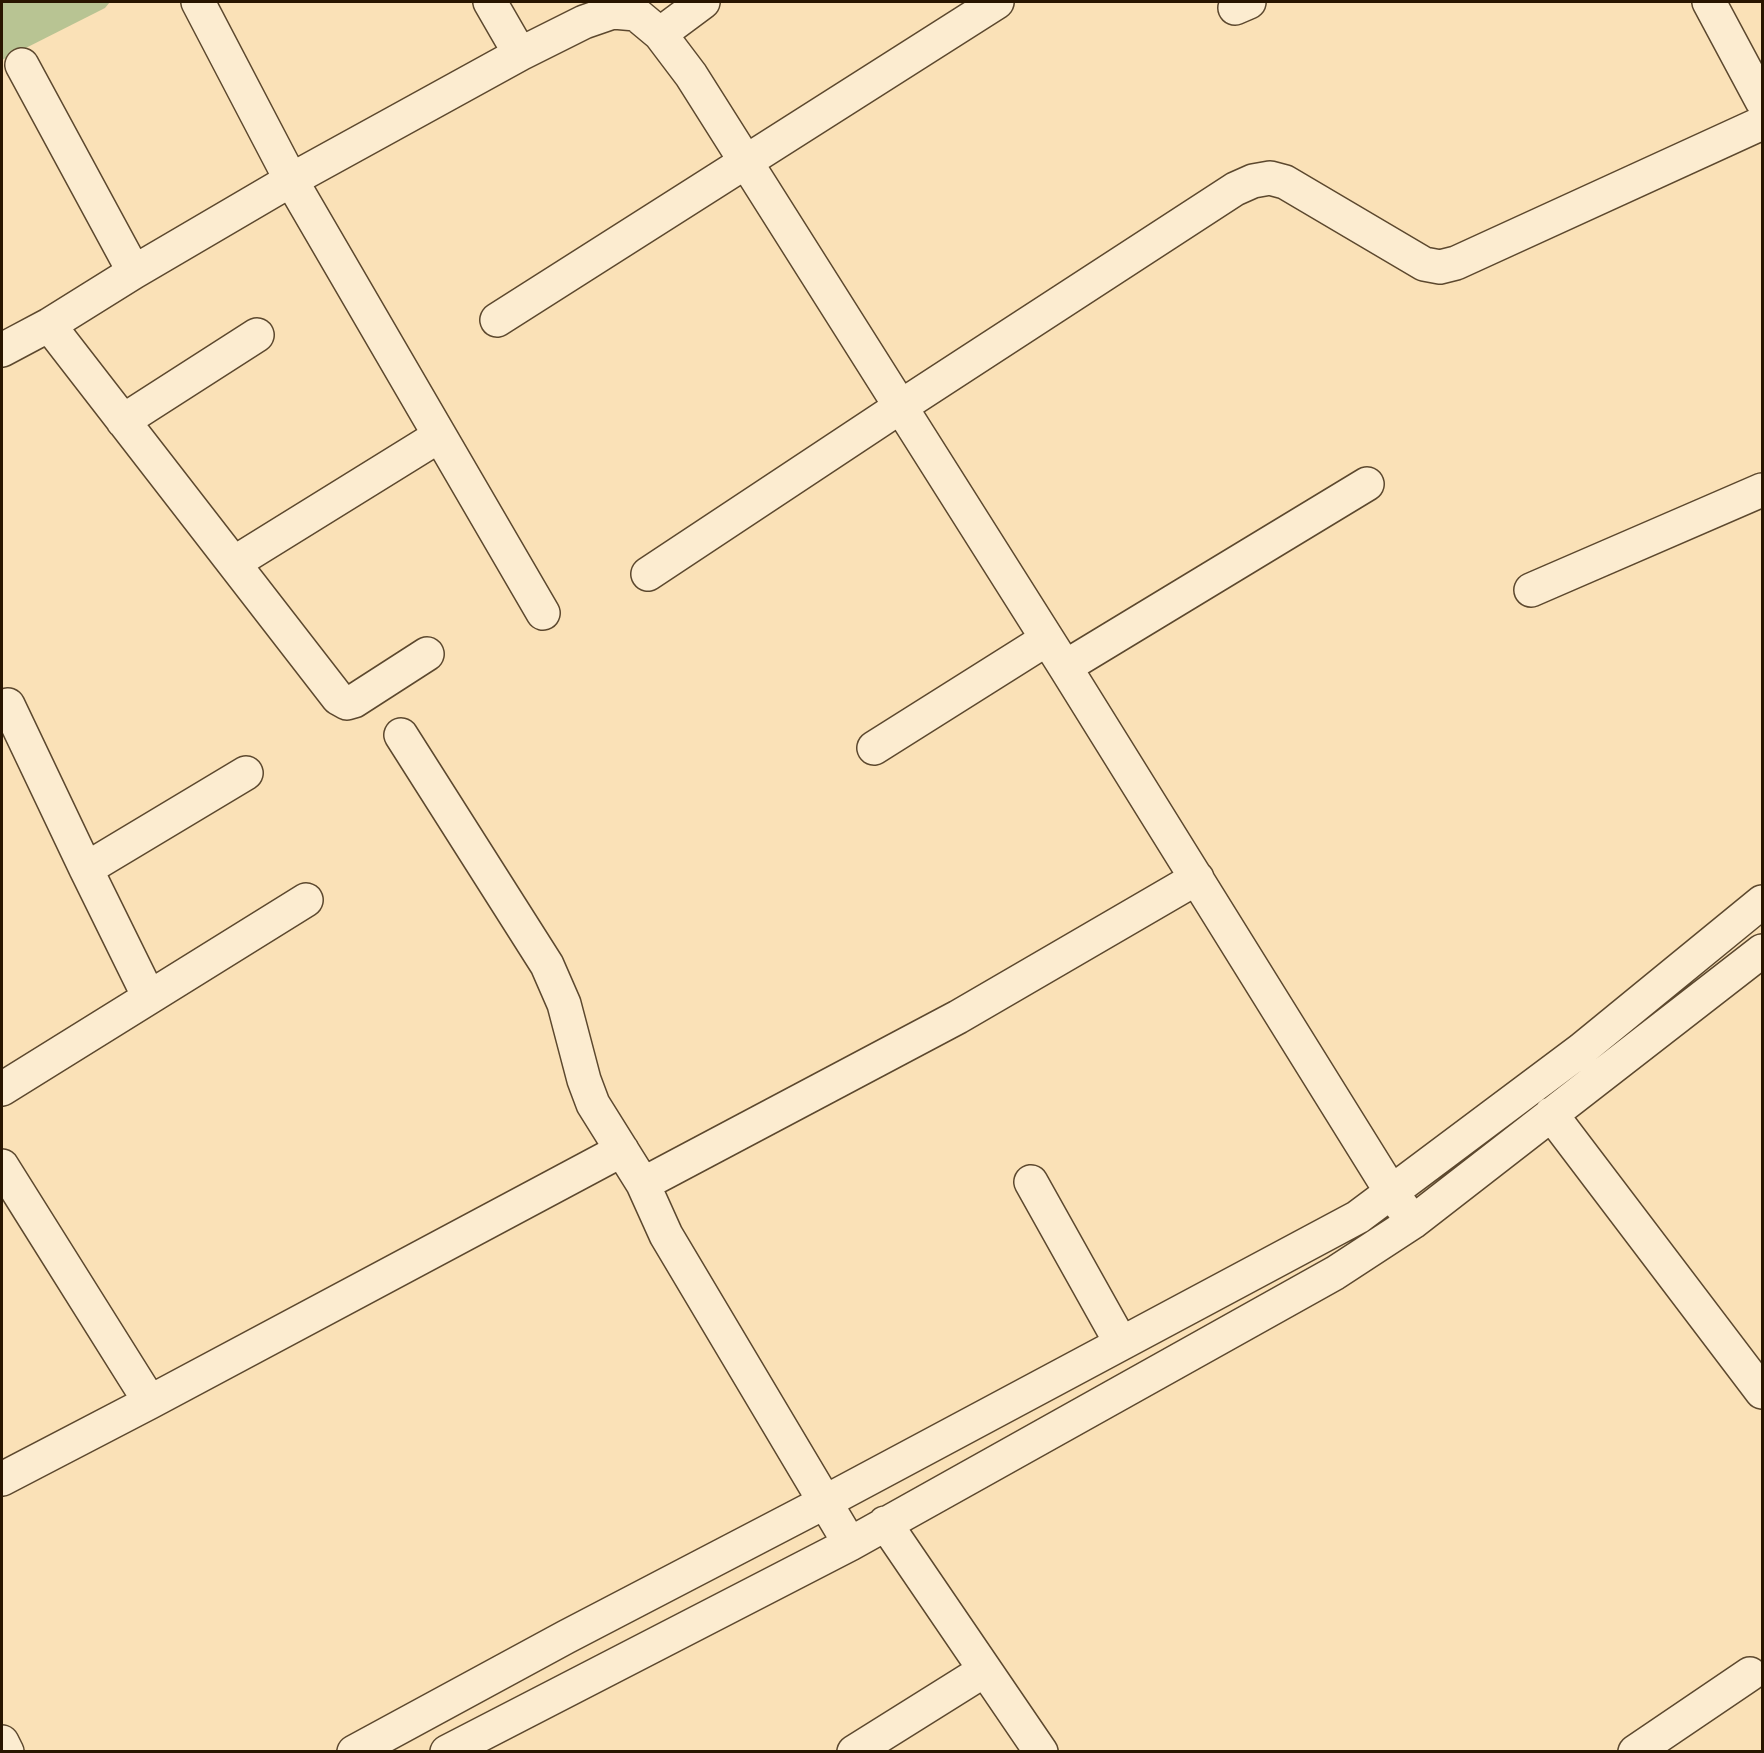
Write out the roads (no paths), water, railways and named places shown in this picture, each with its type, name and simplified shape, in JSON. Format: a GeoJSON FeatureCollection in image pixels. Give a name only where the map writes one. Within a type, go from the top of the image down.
{"type":"FeatureCollection","features":[{"type":"Feature","properties":{"kind":"street"},"geometry":{"type":"LineString","coordinates":[[198,2],[291,180],[543,613]]}},
{"type":"Feature","properties":{"kind":"street"},"geometry":{"type":"LineString","coordinates":[[490,2],[520,54]]}},
{"type":"Feature","properties":{"kind":"street"},"geometry":{"type":"LineString","coordinates":[[660,34],[703,2]]}},
{"type":"Feature","properties":{"kind":"street"},"geometry":{"type":"LineString","coordinates":[[497,320],[997,2]]}},
{"type":"Feature","properties":{"kind":"street"},"geometry":{"type":"LineString","coordinates":[[1709,2],[1762,101]]}},
{"type":"Feature","properties":{"kind":"street"},"geometry":{"type":"LineString","coordinates":[[2,350],[49,325],[291,180],[520,54],[584,22],[613,12],[636,14],[660,34],[691,75],[1065,667],[1392,1193],[1413,1222]]}},
{"type":"Feature","properties":{"kind":"street"},"geometry":{"type":"LineString","coordinates":[[22,65],[134,272]]}},
{"type":"Feature","properties":{"kind":"street"},"geometry":{"type":"LineString","coordinates":[[648,574],[1235,189],[1253,181],[1270,178],[1285,182],[1424,264],[1440,267],[1456,263],[1762,123]]}},
{"type":"Feature","properties":{"kind":"street"},"geometry":{"type":"LineString","coordinates":[[49,325],[342,702],[354,701],[427,654]]}},
{"type":"Feature","properties":{"kind":"street"},"geometry":{"type":"LineString","coordinates":[[123,421],[257,335]]}},
{"type":"Feature","properties":{"kind":"street"},"geometry":{"type":"LineString","coordinates":[[234,563],[439,436]]}},
{"type":"Feature","properties":{"kind":"street"},"geometry":{"type":"LineString","coordinates":[[1065,667],[1367,484]]}},
{"type":"Feature","properties":{"kind":"street"},"geometry":{"type":"LineString","coordinates":[[1531,590],[1762,490]]}},
{"type":"Feature","properties":{"kind":"street"},"geometry":{"type":"LineString","coordinates":[[874,748],[1047,639]]}},
{"type":"Feature","properties":{"kind":"street"},"geometry":{"type":"LineString","coordinates":[[8,705],[150,997]]}},
{"type":"Feature","properties":{"kind":"street"},"geometry":{"type":"LineString","coordinates":[[401,735],[547,965],[564,1004],[584,1080],[593,1104],[643,1184],[666,1235],[850,1544]]}},
{"type":"Feature","properties":{"kind":"street"},"geometry":{"type":"LineString","coordinates":[[86,869],[246,773]]}},
{"type":"Feature","properties":{"kind":"street"},"geometry":{"type":"LineString","coordinates":[[643,1184],[958,1017],[1197,878]]}},
{"type":"Feature","properties":{"kind":"street"},"geometry":{"type":"LineString","coordinates":[[2,1089],[306,900]]}},
{"type":"Feature","properties":{"kind":"street"},"geometry":{"type":"LineString","coordinates":[[354,1752],[566,1636],[825,1502],[1358,1217],[1581,1050],[1762,902]]}},
{"type":"Feature","properties":{"kind":"street"},"geometry":{"type":"LineString","coordinates":[[447,1752],[850,1544],[1335,1273],[1413,1222],[1762,951]]}},
{"type":"Feature","properties":{"kind":"street"},"geometry":{"type":"LineString","coordinates":[[1551,1114],[1762,1392]]}},
{"type":"Feature","properties":{"kind":"street"},"geometry":{"type":"LineString","coordinates":[[2,1479],[622,1149]]}},
{"type":"Feature","properties":{"kind":"street"},"geometry":{"type":"LineString","coordinates":[[2,1167],[150,1402]]}},
{"type":"Feature","properties":{"kind":"street"},"geometry":{"type":"LineString","coordinates":[[1031,1182],[1121,1343]]}},
{"type":"Feature","properties":{"kind":"street"},"geometry":{"type":"LineString","coordinates":[[885,1523],[1041,1752]]}},
{"type":"Feature","properties":{"kind":"street"},"geometry":{"type":"LineString","coordinates":[[854,1752],[985,1670]]}},
{"type":"Feature","properties":{"kind":"street"},"geometry":{"type":"LineString","coordinates":[[1635,1752],[1750,1674]]}},
{"type":"Feature","properties":{"kind":"street"},"geometry":{"type":"LineString","coordinates":[[2,1742],[7,1752]]}}]}
